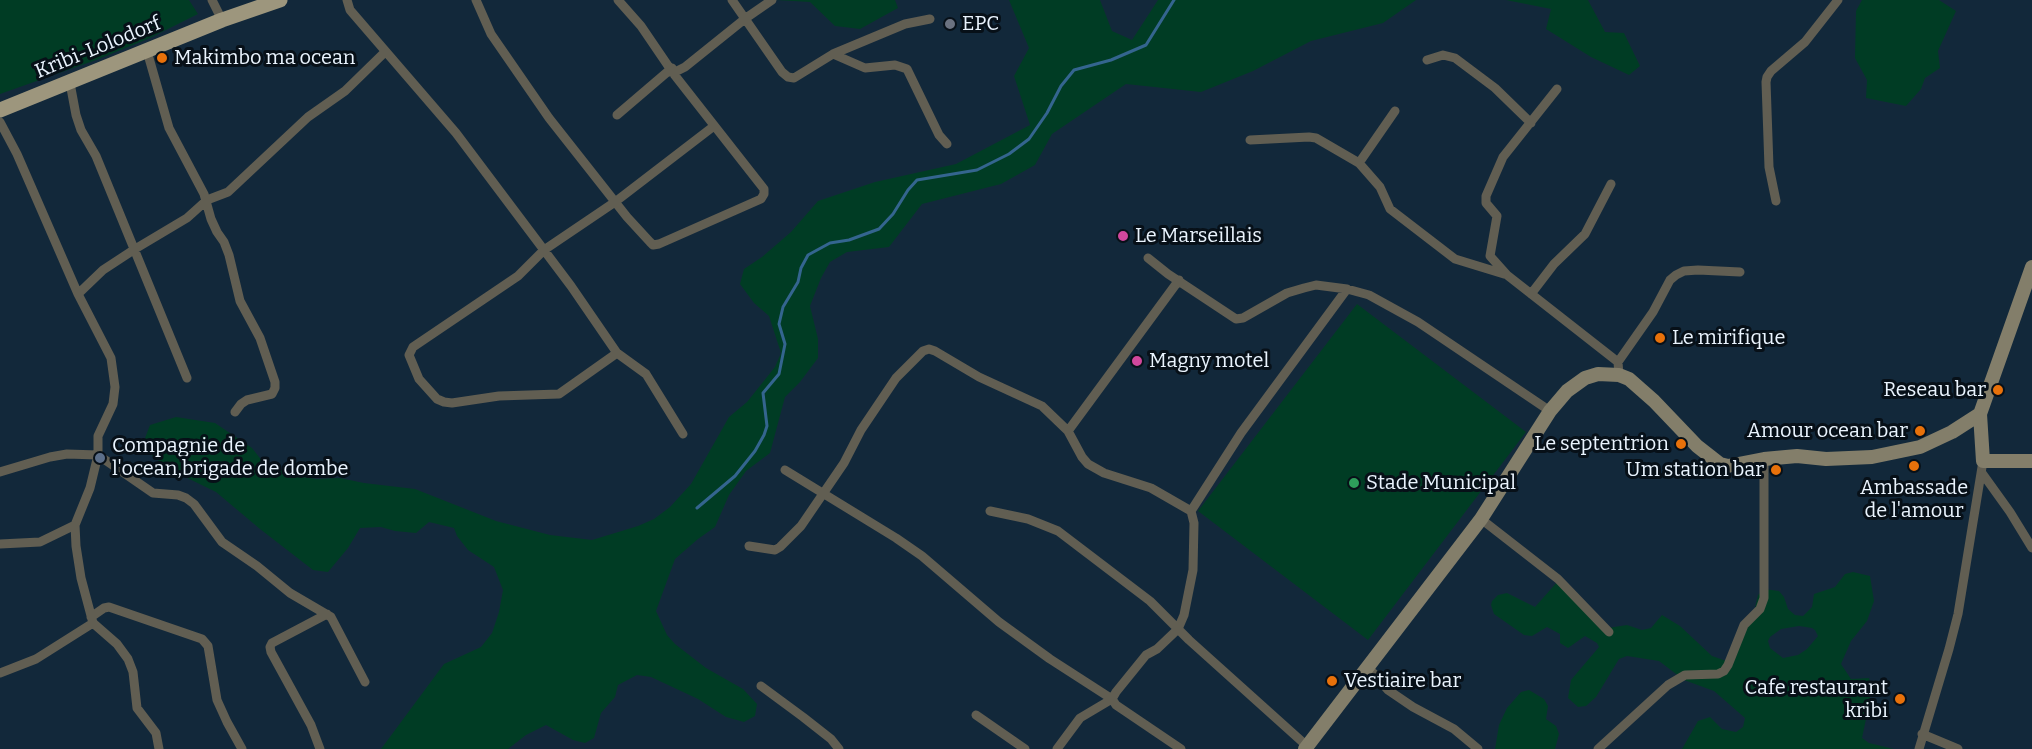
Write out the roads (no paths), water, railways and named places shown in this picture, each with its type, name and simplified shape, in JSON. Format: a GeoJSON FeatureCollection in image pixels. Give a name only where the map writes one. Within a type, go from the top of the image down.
{"type":"FeatureCollection","features":[{"type":"Feature","properties":{"kind":"main road","name":"Kribi-Lolodorf"},"geometry":{"type":"LineString","coordinates":[[0,110],[222,20],[280,0]]}},
{"type":"Feature","properties":{"kind":"street"},"geometry":{"type":"LineString","coordinates":[[212,0],[222,20]]}},
{"type":"Feature","properties":{"kind":"street"},"geometry":{"type":"LineString","coordinates":[[347,0],[350,10],[456,133],[572,286],[617,353],[646,374],[683,434]]}},
{"type":"Feature","properties":{"kind":"street"},"geometry":{"type":"LineString","coordinates":[[476,0],[491,34],[549,118],[615,202],[653,245],[761,199],[764,189],[714,126],[641,26],[618,0]]}},
{"type":"Feature","properties":{"kind":"street"},"geometry":{"type":"LineString","coordinates":[[732,0],[782,72],[794,78],[832,54],[905,24],[930,19]]}},
{"type":"Feature","properties":{"kind":"street"},"geometry":{"type":"LineString","coordinates":[[617,115],[673,70],[685,67],[772,0]]}},
{"type":"Feature","properties":{"kind":"street"},"geometry":{"type":"LineString","coordinates":[[1776,201],[1769,167],[1767,77],[1805,42],[1839,0]]}},
{"type":"Feature","properties":{"kind":"street"},"geometry":{"type":"LineString","coordinates":[[147,51],[169,128],[207,200],[211,219],[229,255],[240,301],[260,338],[275,382],[272,394],[247,400],[236,412]]}},
{"type":"Feature","properties":{"kind":"street"},"geometry":{"type":"LineString","coordinates":[[78,294],[103,270],[187,218],[207,200],[228,192],[308,117],[345,92],[386,52]]}},
{"type":"Feature","properties":{"kind":"street"},"geometry":{"type":"LineString","coordinates":[[832,54],[865,68],[895,65],[907,69],[939,135],[947,144]]}},
{"type":"Feature","properties":{"kind":"street"},"geometry":{"type":"LineString","coordinates":[[1427,60],[1443,55],[1455,58],[1495,88],[1531,123]]}},
{"type":"Feature","properties":{"kind":"street"},"geometry":{"type":"LineString","coordinates":[[70,82],[81,130],[96,156],[187,378]]}},
{"type":"Feature","properties":{"kind":"street"},"geometry":{"type":"LineString","coordinates":[[1557,89],[1503,157],[1486,196],[1486,203],[1496,212],[1497,216],[1490,256],[1507,275],[1618,368],[1654,401],[1697,446],[1720,464],[1728,466],[1797,456],[1826,459],[1872,457],[1920,447],[1952,432],[1980,414]]}},
{"type":"Feature","properties":{"kind":"street"},"geometry":{"type":"LineString","coordinates":[[1359,163],[1395,111]]}},
{"type":"Feature","properties":{"kind":"street"},"geometry":{"type":"LineString","coordinates":[[0,122],[17,153],[78,294],[111,358],[115,387],[113,404],[98,436],[98,455],[90,488],[75,525],[76,546],[81,578],[92,620],[117,644],[128,659],[134,672],[136,705],[156,732],[159,749]]}},
{"type":"Feature","properties":{"kind":"street"},"geometry":{"type":"LineString","coordinates":[[617,353],[559,394],[499,396],[452,403],[437,399],[419,379],[409,355],[413,347],[518,276],[544,250],[615,202],[714,126]]}},
{"type":"Feature","properties":{"kind":"street"},"geometry":{"type":"LineString","coordinates":[[1250,140],[1316,138],[1359,163],[1380,187],[1386,204],[1392,212],[1419,230],[1446,253],[1465,264],[1507,275]]}},
{"type":"Feature","properties":{"kind":"street"},"geometry":{"type":"LineString","coordinates":[[1531,294],[1554,264],[1584,234],[1611,184]]}},
{"type":"Feature","properties":{"kind":"street"},"geometry":{"type":"LineString","coordinates":[[1148,258],[1236,319],[1243,318],[1287,293],[1316,285],[1347,289],[1369,295],[1418,322],[1550,411]]}},
{"type":"Feature","properties":{"kind":"street"},"geometry":{"type":"LineString","coordinates":[[1919,749],[1958,614],[1982,467],[1980,414],[2032,267]]}},
{"type":"Feature","properties":{"kind":"street"},"geometry":{"type":"LineString","coordinates":[[990,512],[1028,519],[1058,531],[1150,601],[1306,748],[1481,519],[1550,411],[1567,391],[1585,378],[1618,368],[1670,280],[1676,275],[1684,271],[1698,270],[1740,272]]}},
{"type":"Feature","properties":{"kind":"street"},"geometry":{"type":"LineString","coordinates":[[1068,431],[1179,280]]}},
{"type":"Feature","properties":{"kind":"street"},"geometry":{"type":"LineString","coordinates":[[1191,511],[1241,433],[1347,289]]}},
{"type":"Feature","properties":{"kind":"street"},"geometry":{"type":"LineString","coordinates":[[749,546],[770,550],[780,547],[801,526],[844,463],[861,430],[896,378],[923,351],[935,351],[979,377],[1042,406],[1068,431],[1082,458],[1088,464],[1104,473],[1150,488],[1191,511],[1194,523],[1193,570],[1184,615],[1178,629],[1157,649],[1146,655],[1112,699],[1080,718],[1058,749]]}},
{"type":"Feature","properties":{"kind":"street"},"geometry":{"type":"LineString","coordinates":[[0,472],[67,454],[98,455],[153,493],[186,498],[194,504],[222,542],[290,593],[327,614],[335,622],[365,682]]}},
{"type":"Feature","properties":{"kind":"street"},"geometry":{"type":"LineString","coordinates":[[1598,749],[1668,685],[1685,675],[1718,674],[1728,665],[1743,624],[1760,609],[1764,598],[1764,459]]}},
{"type":"Feature","properties":{"kind":"street"},"geometry":{"type":"LineString","coordinates":[[1982,467],[2032,461]]}},
{"type":"Feature","properties":{"kind":"street"},"geometry":{"type":"LineString","coordinates":[[1982,467],[2032,548]]}},
{"type":"Feature","properties":{"kind":"street"},"geometry":{"type":"LineString","coordinates":[[785,470],[922,556],[999,622],[1181,749]]}},
{"type":"Feature","properties":{"kind":"street"},"geometry":{"type":"LineString","coordinates":[[1481,519],[1558,579],[1609,632]]}},
{"type":"Feature","properties":{"kind":"street"},"geometry":{"type":"LineString","coordinates":[[0,543],[40,542],[75,525]]}},
{"type":"Feature","properties":{"kind":"street"},"geometry":{"type":"LineString","coordinates":[[0,673],[36,659],[92,620],[104,608],[110,608],[202,639],[208,646],[217,700],[242,749]]}},
{"type":"Feature","properties":{"kind":"street"},"geometry":{"type":"LineString","coordinates":[[320,749],[311,725],[270,647],[272,643],[327,614]]}},
{"type":"Feature","properties":{"kind":"street"},"geometry":{"type":"LineString","coordinates":[[1368,667],[1388,690],[1413,707],[1454,729],[1478,749]]}},
{"type":"Feature","properties":{"kind":"street"},"geometry":{"type":"LineString","coordinates":[[761,686],[813,725],[839,749]]}},
{"type":"Feature","properties":{"kind":"street"},"geometry":{"type":"LineString","coordinates":[[976,715],[1025,749]]}},
{"type":"Feature","properties":{"kind":"street"},"geometry":{"type":"LineString","coordinates":[[1922,734],[1958,749]]}},
{"type":"Feature","properties":{"kind":"waterway"},"geometry":{"type":"LineString","coordinates":[[697,508],[735,476],[755,451],[764,435],[767,426],[763,393],[779,374],[785,344],[779,324],[783,307],[798,282],[801,268],[808,255],[830,243],[849,240],[879,229],[893,214],[917,180],[977,170],[1009,154],[1029,139],[1047,113],[1061,86],[1074,70],[1111,60],[1146,45],[1174,0]]}},
{"type":"Feature","properties":{"kind":"place","name":"EPC"},"geometry":{"type":"Point","coordinates":[950,24]}},
{"type":"Feature","properties":{"kind":"place","name":"Makimbo ma ocean"},"geometry":{"type":"Point","coordinates":[162,58]}},
{"type":"Feature","properties":{"kind":"place","name":"Le Marseillais"},"geometry":{"type":"Point","coordinates":[1123,236]}},
{"type":"Feature","properties":{"kind":"place","name":"Le mirifique"},"geometry":{"type":"Point","coordinates":[1660,338]}},
{"type":"Feature","properties":{"kind":"place","name":"Magny motel"},"geometry":{"type":"Point","coordinates":[1137,361]}},
{"type":"Feature","properties":{"kind":"place","name":"Reseau bar"},"geometry":{"type":"Point","coordinates":[1998,390]}},
{"type":"Feature","properties":{"kind":"place","name":"Amour ocean bar"},"geometry":{"type":"Point","coordinates":[1920,431]}},
{"type":"Feature","properties":{"kind":"place","name":"Le septentrion"},"geometry":{"type":"Point","coordinates":[1681,444]}},
{"type":"Feature","properties":{"kind":"place","name":"Compagnie de l'ocean,brigade de dombe"},"geometry":{"type":"Point","coordinates":[100,458]}},
{"type":"Feature","properties":{"kind":"place","name":"Ambassade de l'amour"},"geometry":{"type":"Point","coordinates":[1914,466]}},
{"type":"Feature","properties":{"kind":"place","name":"Um station bar"},"geometry":{"type":"Point","coordinates":[1776,470]}},
{"type":"Feature","properties":{"kind":"place","name":"Stade Municipal"},"geometry":{"type":"Point","coordinates":[1354,483]}},
{"type":"Feature","properties":{"kind":"place","name":"Vestiaire bar"},"geometry":{"type":"Point","coordinates":[1332,681]}},
{"type":"Feature","properties":{"kind":"place","name":"Cafe restaurant kribi"},"geometry":{"type":"Point","coordinates":[1900,699]}}]}
